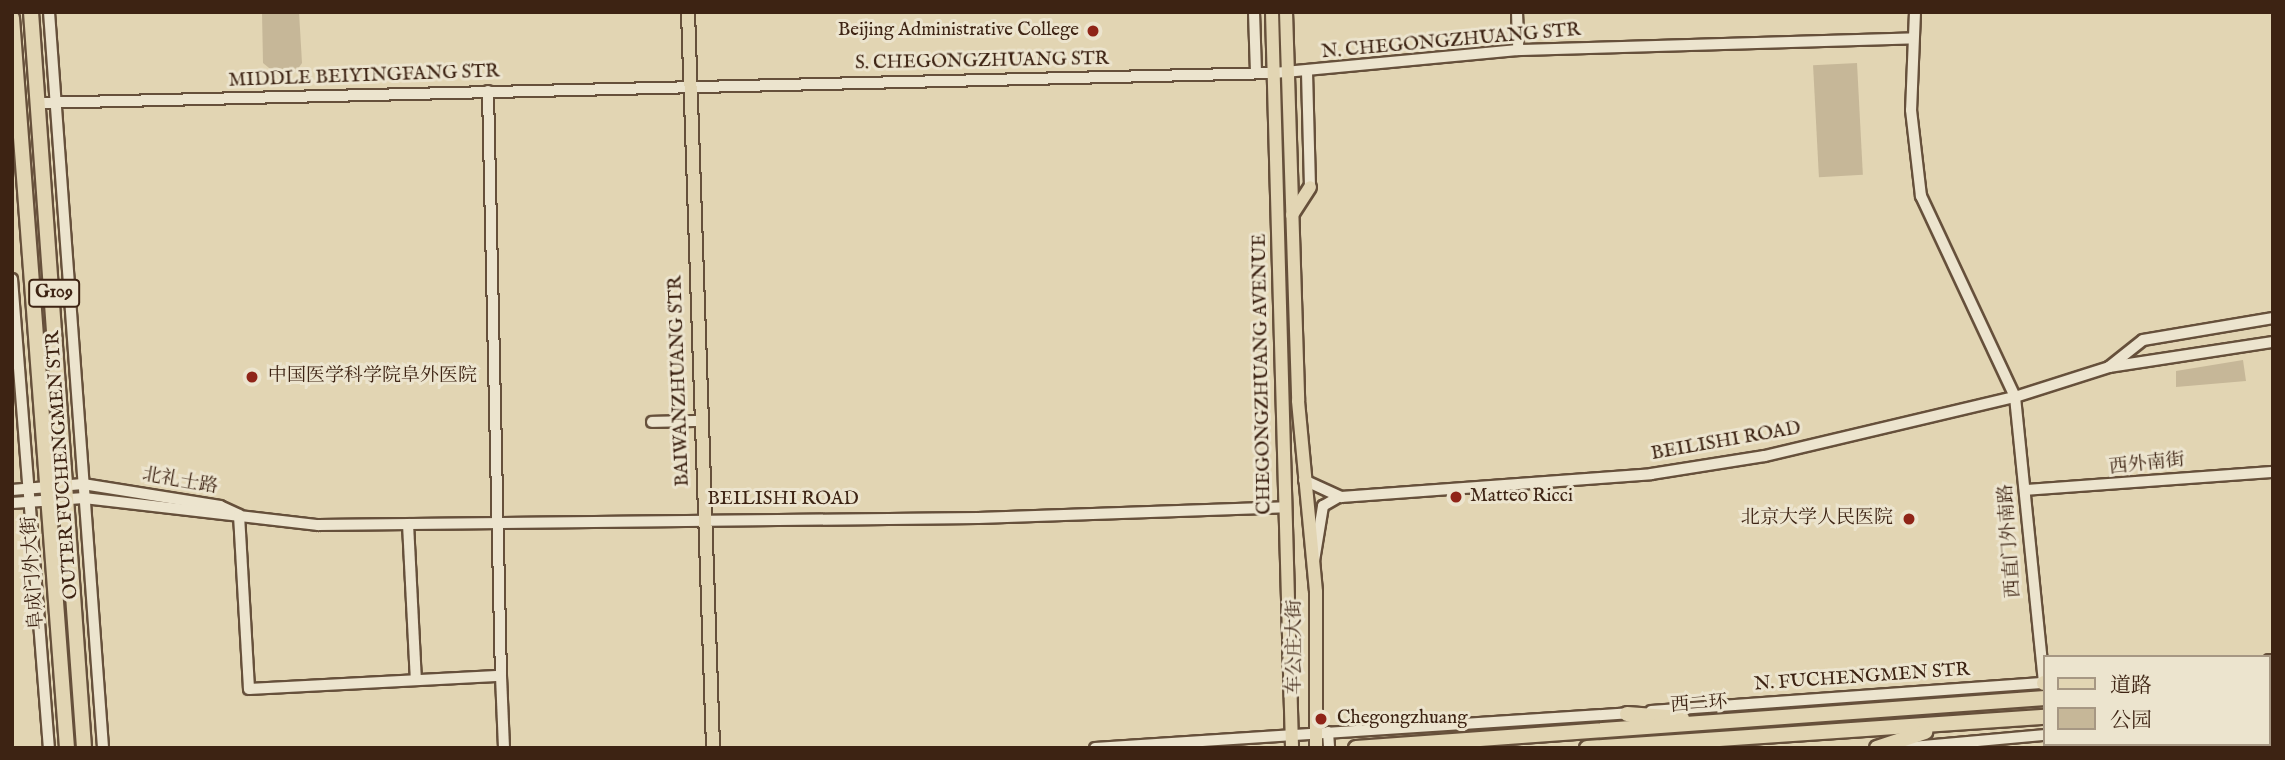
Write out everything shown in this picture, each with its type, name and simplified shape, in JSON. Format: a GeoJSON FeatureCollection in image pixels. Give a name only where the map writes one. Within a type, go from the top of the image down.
{"type":"FeatureCollection","features":[{"type":"Feature","properties":{"kind":"highway","name":"OUTER FUCHENGMEN STR"},"geometry":{"type":"LineString","coordinates":[[32,12],[76,491]]}},
{"type":"Feature","properties":{"kind":"highway","name":"阜成门外大街"},"geometry":{"type":"LineString","coordinates":[[12,18],[65,746]]}},
{"type":"Feature","properties":{"kind":"highway","name":"阜成门外大街"},"geometry":{"type":"LineString","coordinates":[[76,491],[88,746]]}},
{"type":"Feature","properties":{"kind":"highway","name":"西二环"},"geometry":{"type":"LineString","coordinates":[[1356,748],[1725,722],[2044,687]]}},
{"type":"Feature","properties":{"kind":"highway"},"geometry":{"type":"LineString","coordinates":[[1627,713],[1725,722]]}},
{"type":"Feature","properties":{"kind":"highway","name":"西二环"},"geometry":{"type":"LineString","coordinates":[[1587,748],[2044,717]]}},
{"type":"Feature","properties":{"kind":"highway"},"geometry":{"type":"LineString","coordinates":[[2027,718],[2044,723]]}},
{"type":"Feature","properties":{"kind":"highway"},"geometry":{"type":"LineString","coordinates":[[1877,748],[1955,722]]}},
{"type":"Feature","properties":{"kind":"main road","name":"BAIWANZHUANG STR"},"geometry":{"type":"LineString","coordinates":[[688,12],[713,748]]}},
{"type":"Feature","properties":{"kind":"main road","name":"CHEGONGZHUANG AVENUE"},"geometry":{"type":"LineString","coordinates":[[1272,12],[1292,748]]}},
{"type":"Feature","properties":{"kind":"main road","name":"CHEGONGZHUANG AVENUE"},"geometry":{"type":"LineString","coordinates":[[1286,12],[1302,478],[1314,561]]}},
{"type":"Feature","properties":{"kind":"main road"},"geometry":{"type":"LineString","coordinates":[[1292,215],[1310,187]]}},
{"type":"Feature","properties":{"kind":"main road","name":"车公庄大街"},"geometry":{"type":"LineString","coordinates":[[1314,561],[1323,732],[1316,748]]}},
{"type":"Feature","properties":{"kind":"street","name":"OUTER FUCHENGMEN STR"},"geometry":{"type":"LineString","coordinates":[[49,12],[58,102],[76,491],[103,748]]}},
{"type":"Feature","properties":{"kind":"street"},"geometry":{"type":"LineString","coordinates":[[1254,12],[1256,73]]}},
{"type":"Feature","properties":{"kind":"street"},"geometry":{"type":"LineString","coordinates":[[1517,12],[1518,50]]}},
{"type":"Feature","properties":{"kind":"street","name":"西直门外南路"},"geometry":{"type":"LineString","coordinates":[[1915,12],[1911,110],[1921,196],[2015,397],[2044,677]]}},
{"type":"Feature","properties":{"kind":"street","name":"N. CHEGONGZHUANG STR"},"geometry":{"type":"LineString","coordinates":[[1274,73],[1307,72],[1518,50],[1912,38]]}},
{"type":"Feature","properties":{"kind":"street"},"geometry":{"type":"LineString","coordinates":[[1307,72],[1310,187]]}},
{"type":"Feature","properties":{"kind":"street","name":"S. CHEGONGZHUANG STR"},"geometry":{"type":"LineString","coordinates":[[691,86],[1274,73]]}},
{"type":"Feature","properties":{"kind":"street","name":"MIDDLE BEIYINGFANG STR"},"geometry":{"type":"LineString","coordinates":[[39,103],[691,86]]}},
{"type":"Feature","properties":{"kind":"street"},"geometry":{"type":"LineString","coordinates":[[488,91],[502,522],[501,676],[504,748]]}},
{"type":"Feature","properties":{"kind":"street","name":"OUTER FUCHENGMEN STR"},"geometry":{"type":"LineString","coordinates":[[12,279],[49,748]]}},
{"type":"Feature","properties":{"kind":"street","name":"BEILISHI ROAD"},"geometry":{"type":"LineString","coordinates":[[2109,367],[2143,341],[2273,318]]}},
{"type":"Feature","properties":{"kind":"street","name":"BEILISHI ROAD"},"geometry":{"type":"LineString","coordinates":[[1341,497],[1651,474],[1765,456],[2015,397],[2109,367],[2273,342]]}},
{"type":"Feature","properties":{"kind":"street"},"geometry":{"type":"LineString","coordinates":[[652,422],[701,421]]}},
{"type":"Feature","properties":{"kind":"street","name":"西外南街"},"geometry":{"type":"LineString","coordinates":[[2025,490],[2273,472]]}},
{"type":"Feature","properties":{"kind":"street"},"geometry":{"type":"LineString","coordinates":[[1302,478],[1341,497]]}},
{"type":"Feature","properties":{"kind":"street"},"geometry":{"type":"LineString","coordinates":[[12,490],[28,488],[48,493]]}},
{"type":"Feature","properties":{"kind":"street","name":"北礼士路"},"geometry":{"type":"LineString","coordinates":[[48,493],[76,491],[220,506],[239,515]]}},
{"type":"Feature","properties":{"kind":"street"},"geometry":{"type":"LineString","coordinates":[[12,503],[29,502],[48,493]]}},
{"type":"Feature","properties":{"kind":"street"},"geometry":{"type":"LineString","coordinates":[[1314,561],[1323,506],[1341,497]]}},
{"type":"Feature","properties":{"kind":"street","name":"BEILISHI ROAD"},"geometry":{"type":"LineString","coordinates":[[239,515],[318,525],[705,517],[978,518],[1286,507]]}},
{"type":"Feature","properties":{"kind":"street"},"geometry":{"type":"LineString","coordinates":[[239,515],[249,689],[501,676]]}},
{"type":"Feature","properties":{"kind":"street"},"geometry":{"type":"LineString","coordinates":[[408,524],[416,680]]}},
{"type":"Feature","properties":{"kind":"street","name":"N. FUCHENGMEN STR"},"geometry":{"type":"LineString","coordinates":[[1095,748],[2044,687]]}},
{"type":"Feature","properties":{"kind":"street"},"geometry":{"type":"LineString","coordinates":[[1323,732],[1329,748]]}},
{"type":"Feature","properties":{"kind":"street"},"geometry":{"type":"LineString","coordinates":[[1901,748],[2044,735]]}},
{"type":"Feature","properties":{"kind":"green space"},"geometry":{"type":"Polygon","coordinates":[[[262,12],[299,12],[302,63],[295,73],[280,77],[263,63],[262,12]]]}},
{"type":"Feature","properties":{"kind":"green space"},"geometry":{"type":"Polygon","coordinates":[[[1857,63],[1863,175],[1819,177],[1813,65],[1857,63]]]}},
{"type":"Feature","properties":{"kind":"green space"},"geometry":{"type":"Polygon","coordinates":[[[2243,360],[2246,381],[2176,387],[2176,371],[2243,360]]]}},
{"type":"Feature","properties":{"kind":"place","name":"Beijing Administrative College"},"geometry":{"type":"Point","coordinates":[1093,31]}},
{"type":"Feature","properties":{"kind":"place","name":"中国医学科学院阜外医院"},"geometry":{"type":"Point","coordinates":[252,377]}},
{"type":"Feature","properties":{"kind":"place","name":"Matteo Ricci"},"geometry":{"type":"Point","coordinates":[1456,497]}},
{"type":"Feature","properties":{"kind":"place","name":"北京大学人民医院"},"geometry":{"type":"Point","coordinates":[1909,519]}},
{"type":"Feature","properties":{"kind":"place","name":"Chegongzhuang"},"geometry":{"type":"Point","coordinates":[1321,719]}}]}
